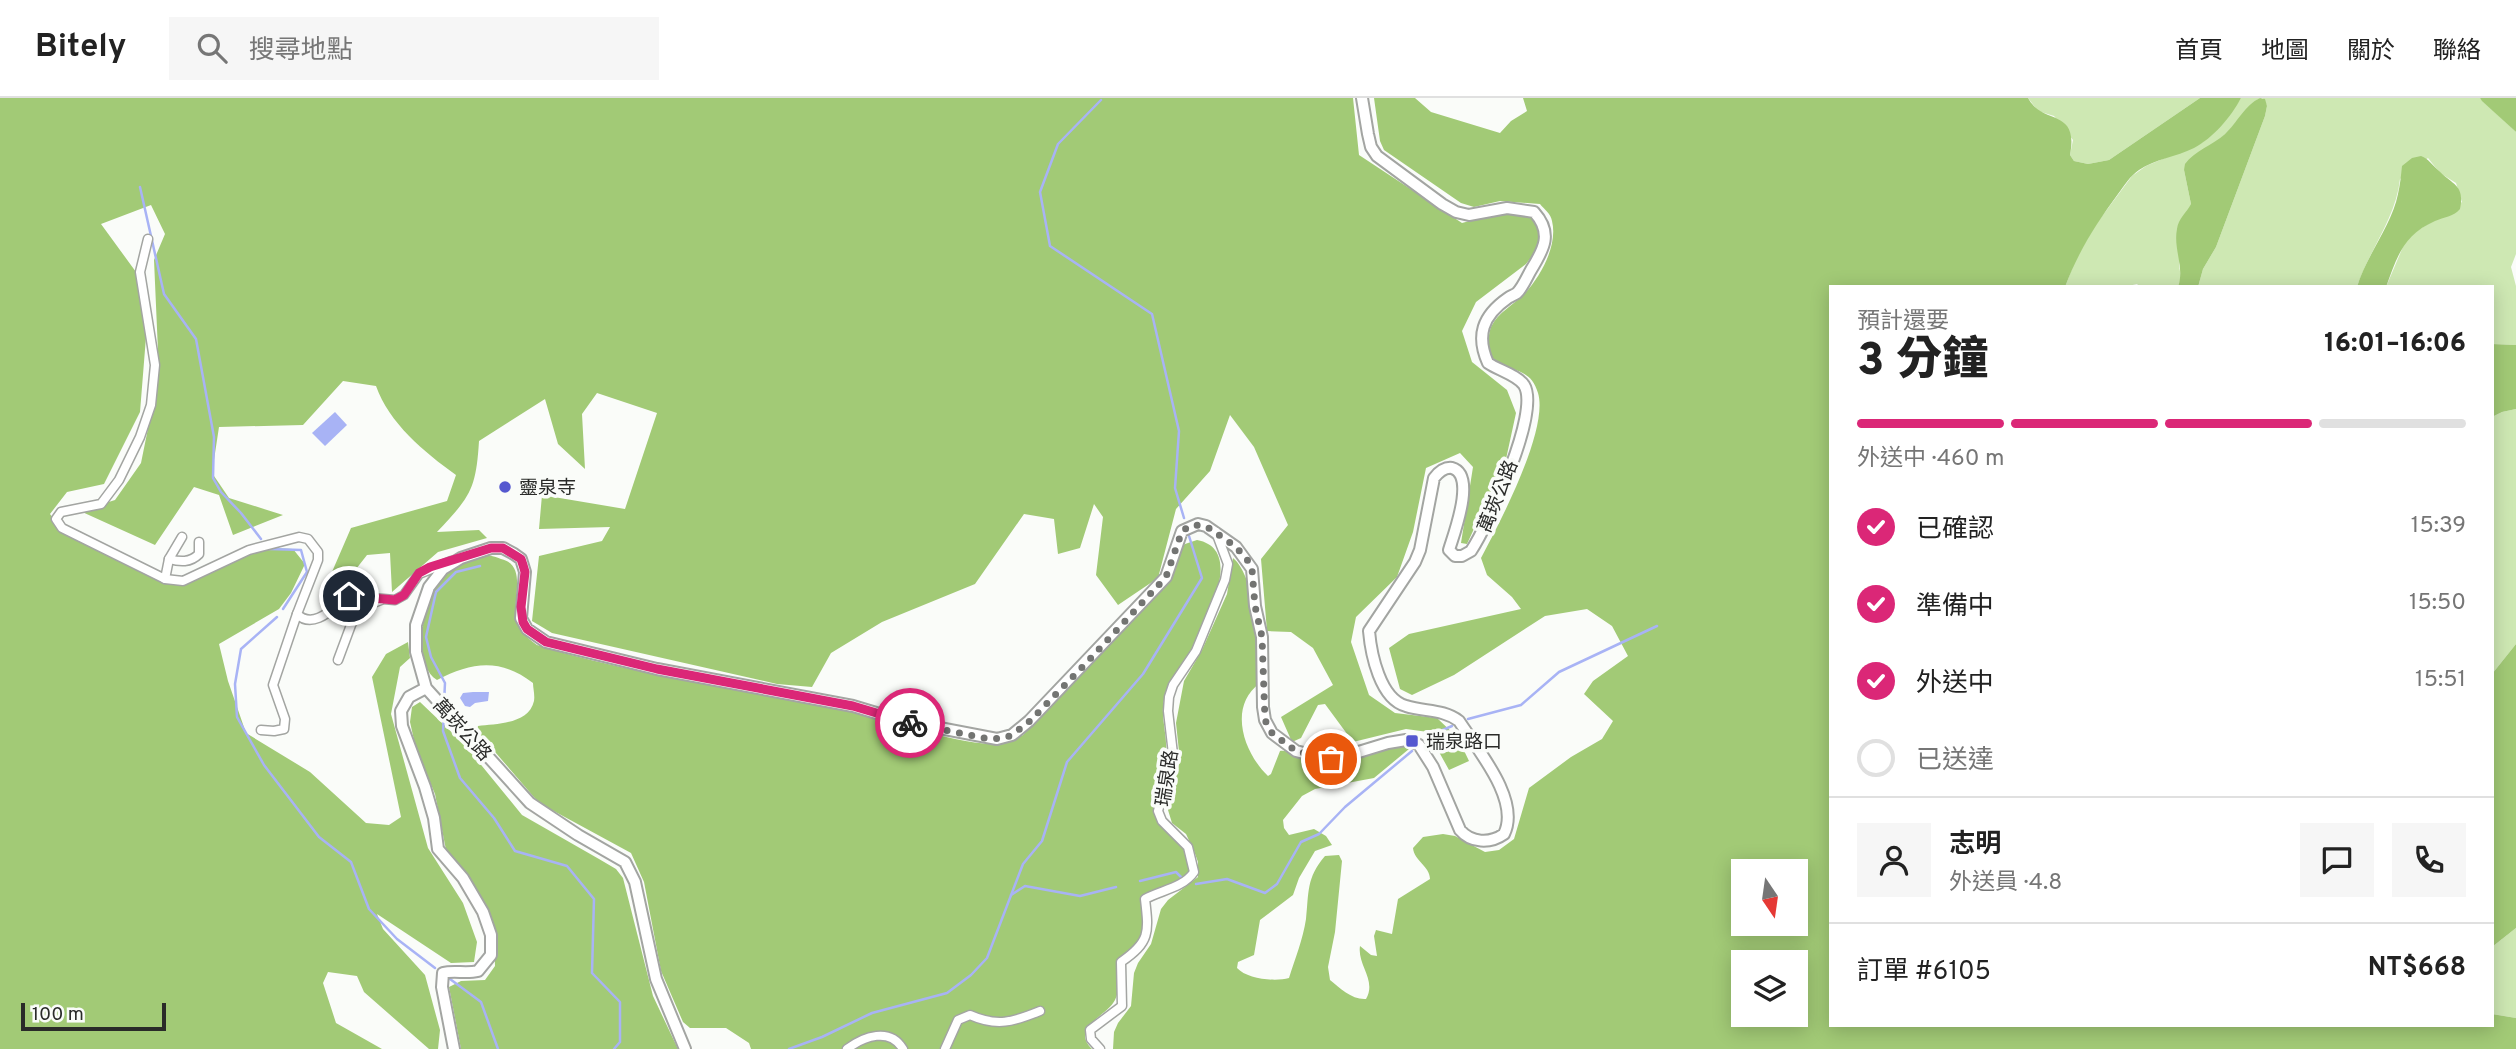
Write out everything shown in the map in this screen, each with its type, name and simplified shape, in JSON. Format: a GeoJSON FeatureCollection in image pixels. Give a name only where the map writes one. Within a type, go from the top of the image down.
{"type":"FeatureCollection","features":[{"type":"Feature","properties":{"kind":"street","name":"萬崁公路"},"geometry":{"type":"LineString","coordinates":[[685,1049],[656,979],[635,882],[625,862],[530,803],[426,688],[416,652],[419,611],[436,577],[461,558],[491,548],[503,548],[521,559],[525,572],[521,618],[527,629],[546,642],[657,669],[853,706],[903,721],[998,739],[1012,735],[1030,721],[1166,577],[1182,531],[1198,524],[1206,526],[1236,547],[1252,569],[1255,606],[1262,637],[1263,707],[1265,720],[1272,733],[1296,751],[1322,758],[1339,758],[1388,743],[1406,740],[1413,742],[1419,746],[1433,767],[1465,835],[1488,841],[1504,834],[1509,820],[1505,796],[1459,721],[1448,713],[1396,702],[1374,665],[1369,631],[1415,562],[1420,550],[1434,478],[1438,473],[1445,468],[1452,468],[1463,482],[1462,507],[1449,550],[1455,556],[1471,551],[1502,491],[1528,412],[1528,394],[1519,379],[1488,363],[1480,340],[1485,323],[1507,299],[1518,292],[1541,255],[1547,239],[1534,212],[1507,208],[1469,215],[1456,212],[1395,171],[1377,156],[1371,147],[1362,98]]}},
{"type":"Feature","properties":{"kind":"street"},"geometry":{"type":"LineString","coordinates":[[148,239],[140,272],[155,365],[151,405],[140,437],[119,480],[101,504],[61,512],[57,519],[62,528],[165,579],[183,581],[249,550],[299,537],[308,539],[317,552],[318,561],[273,685],[285,719],[284,729],[261,730]]}},
{"type":"Feature","properties":{"kind":"street","name":"瑞泉路"},"geometry":{"type":"LineString","coordinates":[[1100,1049],[1091,1039],[1090,1030],[1122,1006],[1121,962],[1144,943],[1148,928],[1145,899],[1181,884],[1194,872],[1188,847],[1163,821],[1158,811],[1172,754],[1169,697],[1173,685],[1196,651],[1225,580],[1228,564],[1216,532]]}},
{"type":"Feature","properties":{"kind":"street"},"geometry":{"type":"LineString","coordinates":[[165,579],[169,559],[182,537]]}},
{"type":"Feature","properties":{"kind":"street"},"geometry":{"type":"LineString","coordinates":[[169,559],[180,561],[195,558],[199,554],[199,542]]}},
{"type":"Feature","properties":{"kind":"street"},"geometry":{"type":"LineString","coordinates":[[297,614],[300,618],[309,620],[326,615],[349,596],[395,600],[404,595],[419,573],[461,558]]}},
{"type":"Feature","properties":{"kind":"street"},"geometry":{"type":"LineString","coordinates":[[338,660],[354,617],[361,608],[382,600]]}},
{"type":"Feature","properties":{"kind":"street"},"geometry":{"type":"LineString","coordinates":[[426,688],[409,697],[401,711],[402,726],[434,818],[438,849],[463,878],[483,912],[491,935],[491,956],[478,971],[465,974],[451,971],[443,973],[442,987],[454,1049]]}},
{"type":"Feature","properties":{"kind":"street"},"geometry":{"type":"LineString","coordinates":[[945,1049],[958,1020],[970,1015],[985,1021],[1012,1022],[1040,1011]]}},
{"type":"Feature","properties":{"kind":"street"},"geometry":{"type":"LineString","coordinates":[[847,1049],[874,1036],[886,1035],[898,1041],[903,1049]]}},
{"type":"Feature","properties":{"kind":"green space"},"geometry":{"type":"Polygon","coordinates":[[[0,98],[1353,98],[1359,155],[1462,223],[1522,207],[1536,217],[1540,246],[1526,264],[1476,302],[1462,331],[1472,362],[1507,390],[1516,413],[1506,459],[1467,544],[1461,543],[1473,467],[1460,453],[1426,468],[1413,532],[1397,577],[1356,617],[1351,642],[1369,695],[1395,713],[1437,718],[1458,738],[1469,761],[1449,770],[1428,732],[1406,729],[1353,742],[1325,704],[1318,705],[1301,738],[1292,742],[1281,717],[1333,685],[1313,648],[1291,632],[1267,631],[1261,559],[1288,525],[1254,447],[1230,415],[1210,471],[1176,509],[1158,578],[1118,605],[1096,575],[1103,517],[1094,504],[1080,548],[1058,554],[1054,519],[1024,514],[975,584],[882,622],[831,653],[812,687],[777,684],[552,633],[532,621],[539,556],[602,541],[610,527],[539,529],[542,495],[625,509],[657,413],[597,393],[582,414],[585,469],[558,444],[545,399],[479,441],[476,471],[469,492],[437,532],[479,530],[487,538],[438,552],[392,592],[390,553],[367,555],[335,596],[322,595],[351,528],[447,501],[456,475],[409,436],[389,412],[376,386],[343,381],[303,425],[219,427],[212,473],[229,498],[283,515],[233,535],[219,495],[194,487],[155,545],[80,511],[115,500],[141,463],[159,374],[154,260],[165,234],[151,205],[101,224],[136,272],[146,337],[140,412],[104,484],[67,492],[50,514],[65,535],[180,584],[257,547],[293,549],[305,564],[291,593],[279,609],[219,644],[228,681],[246,733],[310,772],[366,823],[389,825],[401,817],[372,677],[386,654],[408,642],[410,658],[400,667],[391,714],[428,848],[463,903],[477,942],[474,962],[451,963],[377,914],[383,929],[425,975],[440,1030],[438,1049],[429,1049],[364,992],[357,976],[328,972],[323,983],[336,1023],[382,1049],[0,1049],[0,98]]]}},
{"type":"Feature","properties":{"kind":"green space"},"geometry":{"type":"Polygon","coordinates":[[[1374,98],[1415,98],[1431,112],[1500,133],[1511,121],[1527,111],[1523,98],[2028,98],[2034,107],[2065,123],[2071,140],[2070,155],[2074,161],[2088,164],[2109,160],[2200,98],[2241,98],[2208,139],[2187,151],[2145,166],[2130,178],[2088,239],[2066,285],[1829,285],[1829,1027],[2494,1027],[2494,1014],[2516,1018],[2516,1049],[1113,1049],[1114,1032],[1131,1006],[1134,973],[1151,944],[1161,909],[1168,900],[1198,877],[1198,862],[1194,851],[1186,834],[1172,823],[1168,810],[1168,800],[1180,761],[1176,723],[1184,681],[1202,650],[1227,594],[1233,558],[1241,568],[1252,598],[1259,654],[1260,683],[1244,704],[1243,729],[1252,755],[1268,776],[1280,751],[1320,762],[1406,743],[1409,749],[1374,778],[1315,789],[1302,796],[1283,820],[1289,835],[1314,829],[1326,836],[1332,845],[1315,851],[1299,878],[1293,895],[1260,920],[1254,955],[1238,962],[1237,968],[1247,975],[1269,979],[1289,978],[1305,926],[1308,893],[1314,871],[1325,856],[1339,855],[1342,861],[1335,932],[1328,967],[1330,980],[1351,996],[1366,999],[1369,985],[1361,960],[1360,946],[1371,955],[1377,956],[1374,936],[1376,930],[1392,934],[1398,899],[1430,879],[1413,848],[1423,837],[1443,834],[1455,836],[1485,852],[1499,850],[1514,839],[1529,788],[1571,757],[1602,739],[1613,721],[1584,694],[1593,681],[1628,656],[1612,626],[1587,609],[1545,616],[1454,675],[1412,695],[1400,689],[1389,648],[1409,634],[1521,609],[1512,597],[1487,575],[1481,558],[1510,501],[1530,453],[1539,409],[1538,393],[1526,375],[1494,359],[1490,351],[1489,336],[1498,317],[1525,293],[1547,260],[1553,240],[1552,221],[1540,204],[1500,201],[1474,207],[1461,203],[1384,150],[1380,141],[1374,98]]]}},
{"type":"Feature","properties":{"kind":"green space"},"geometry":{"type":"Polygon","coordinates":[[[2028,98],[2200,98],[2109,160],[2088,164],[2074,161],[2070,155],[2073,140],[2054,116],[2038,111],[2028,98]]]}},
{"type":"Feature","properties":{"kind":"green space"},"geometry":{"type":"Polygon","coordinates":[[[2241,98],[2260,98],[2224,135],[2184,170],[2191,204],[2179,265],[2181,278],[2179,285],[2066,285],[2075,261],[2094,227],[2132,176],[2146,166],[2203,142],[2224,122],[2241,98]]]}},
{"type":"Feature","properties":{"kind":"green space"},"geometry":{"type":"Polygon","coordinates":[[[2260,98],[2265,99],[2265,116],[2216,247],[2203,269],[2199,285],[2179,285],[2177,229],[2191,204],[2185,164],[2193,155],[2225,134],[2250,105],[2260,98]]]}},
{"type":"Feature","properties":{"kind":"green space"},"geometry":{"type":"Polygon","coordinates":[[[2263,98],[2480,98],[2516,132],[2516,254],[2511,267],[2516,286],[2516,345],[2494,344],[2494,285],[2387,285],[2405,242],[2417,231],[2462,202],[2456,183],[2440,173],[2428,158],[2400,179],[2388,221],[2358,285],[2199,285],[2203,269],[2216,247],[2267,106],[2263,98]]]}},
{"type":"Feature","properties":{"kind":"green space"},"geometry":{"type":"Polygon","coordinates":[[[2480,98],[2516,98],[2516,132],[2482,101],[2480,98]]]}},
{"type":"Feature","properties":{"kind":"green space"},"geometry":{"type":"Polygon","coordinates":[[[2421,156],[2428,160],[2457,186],[2461,195],[2460,209],[2424,227],[2408,240],[2387,285],[2358,285],[2395,206],[2402,166],[2412,158],[2421,156]]]}},
{"type":"Feature","properties":{"kind":"green space"},"geometry":{"type":"Polygon","coordinates":[[[2494,344],[2516,345],[2516,409],[2494,416],[2494,344]]]}},
{"type":"Feature","properties":{"kind":"green space"},"geometry":{"type":"Polygon","coordinates":[[[2516,409],[2516,644],[2494,672],[2494,416],[2516,409]]]}},
{"type":"Feature","properties":{"kind":"green space"},"geometry":{"type":"Polygon","coordinates":[[[1197,540],[1211,546],[1219,557],[1221,570],[1213,603],[1200,633],[1170,682],[1163,703],[1166,754],[1155,807],[1161,825],[1185,849],[1190,870],[1174,883],[1142,898],[1143,930],[1138,942],[1117,960],[1117,996],[1111,1006],[1092,1023],[1085,1035],[1086,1042],[1092,1049],[751,1049],[749,1043],[726,1028],[690,1028],[683,1022],[661,971],[644,882],[631,853],[539,803],[477,731],[478,726],[511,721],[526,714],[534,701],[533,683],[509,669],[486,665],[462,669],[437,680],[429,673],[422,649],[427,606],[436,585],[446,574],[465,562],[492,556],[509,562],[514,568],[518,624],[537,645],[653,674],[867,714],[956,739],[1001,744],[1023,735],[1147,606],[1173,574],[1180,548],[1197,540]]]}},
{"type":"Feature","properties":{"kind":"green space"},"geometry":{"type":"Polygon","coordinates":[[[2516,644],[2516,928],[2494,945],[2494,672],[2516,644]]]}},
{"type":"Feature","properties":{"kind":"green space"},"geometry":{"type":"Polygon","coordinates":[[[420,702],[464,744],[522,815],[616,869],[623,878],[653,996],[678,1049],[461,1049],[449,987],[461,981],[485,980],[495,966],[494,925],[486,905],[465,872],[446,850],[435,794],[416,749],[410,722],[412,707],[420,702]]]}},
{"type":"Feature","properties":{"kind":"green space"},"geometry":{"type":"Polygon","coordinates":[[[2516,928],[2516,1018],[2494,1014],[2494,945],[2516,928]]]}},
{"type":"Feature","properties":{"kind":"water"},"geometry":{"type":"Polygon","coordinates":[[[335,412],[347,425],[325,446],[312,433],[335,412]]]}},
{"type":"Feature","properties":{"kind":"water"},"geometry":{"type":"Polygon","coordinates":[[[489,692],[488,701],[465,706],[460,698],[463,693],[489,692]]]}},
{"type":"Feature","properties":{"kind":"waterway"},"geometry":{"type":"LineString","coordinates":[[1101,100],[1058,144],[1040,192],[1050,246],[1152,314],[1179,431],[1175,488],[1184,518]]}},
{"type":"Feature","properties":{"kind":"waterway"},"geometry":{"type":"LineString","coordinates":[[140,187],[164,294],[196,339],[214,437],[213,478],[221,492],[261,539]]}},
{"type":"Feature","properties":{"kind":"waterway"},"geometry":{"type":"LineString","coordinates":[[789,1049],[822,1037],[872,1013],[947,993],[971,975],[987,958],[1023,864],[1042,841],[1067,762],[1143,674],[1202,578],[1189,536]]}},
{"type":"Feature","properties":{"kind":"waterway"},"geometry":{"type":"LineString","coordinates":[[269,549],[301,550],[307,572],[283,609]]}},
{"type":"Feature","properties":{"kind":"waterway"},"geometry":{"type":"LineString","coordinates":[[444,703],[445,683],[431,657],[426,637],[436,592],[456,572],[480,566]]}},
{"type":"Feature","properties":{"kind":"waterway"},"geometry":{"type":"LineString","coordinates":[[277,617],[241,649],[235,684],[237,717],[264,765],[319,837],[351,862],[369,909],[397,939],[435,968]]}},
{"type":"Feature","properties":{"kind":"waterway"},"geometry":{"type":"LineString","coordinates":[[1468,719],[1521,705],[1559,672],[1657,626]]}},
{"type":"Feature","properties":{"kind":"waterway"},"geometry":{"type":"LineString","coordinates":[[444,713],[443,731],[460,778],[494,818],[515,851],[567,866],[594,899],[592,973],[620,1002],[620,1042],[614,1049]]}},
{"type":"Feature","properties":{"kind":"waterway"},"geometry":{"type":"LineString","coordinates":[[1426,740],[1452,726]]}},
{"type":"Feature","properties":{"kind":"waterway"},"geometry":{"type":"LineString","coordinates":[[1196,884],[1227,879],[1265,893],[1277,884],[1301,842],[1319,834],[1345,807],[1412,751]]}},
{"type":"Feature","properties":{"kind":"waterway"},"geometry":{"type":"LineString","coordinates":[[1140,881],[1176,872],[1181,877]]}},
{"type":"Feature","properties":{"kind":"waterway"},"geometry":{"type":"LineString","coordinates":[[1011,895],[1025,886],[1080,896],[1116,887]]}},
{"type":"Feature","properties":{"kind":"waterway"},"geometry":{"type":"LineString","coordinates":[[450,979],[481,1002],[498,1049]]}},
{"type":"Feature","properties":{"kind":"way so far"},"geometry":{"type":"LineString","coordinates":[[910,723],[989,739],[1012,735],[1030,721],[1166,577],[1182,531],[1198,524],[1206,526],[1236,547],[1252,569],[1255,606],[1262,637],[1263,707],[1265,720],[1272,733],[1305,755],[1331,759]]}},
{"type":"Feature","properties":{"kind":"place","name":"靈泉寺"},"geometry":{"type":"Point","coordinates":[505,487]}},
{"type":"Feature","properties":{"kind":"place","name":"瑞泉路口"},"geometry":{"type":"Point","coordinates":[1412,741]}},
{"type":"Feature","properties":{"kind":"route"},"geometry":{"type":"LineString","coordinates":[[349,596],[395,600],[404,595],[419,573],[430,567],[491,548],[503,548],[521,559],[525,572],[521,618],[527,629],[546,642],[657,669],[853,706],[910,723]]}}]}
